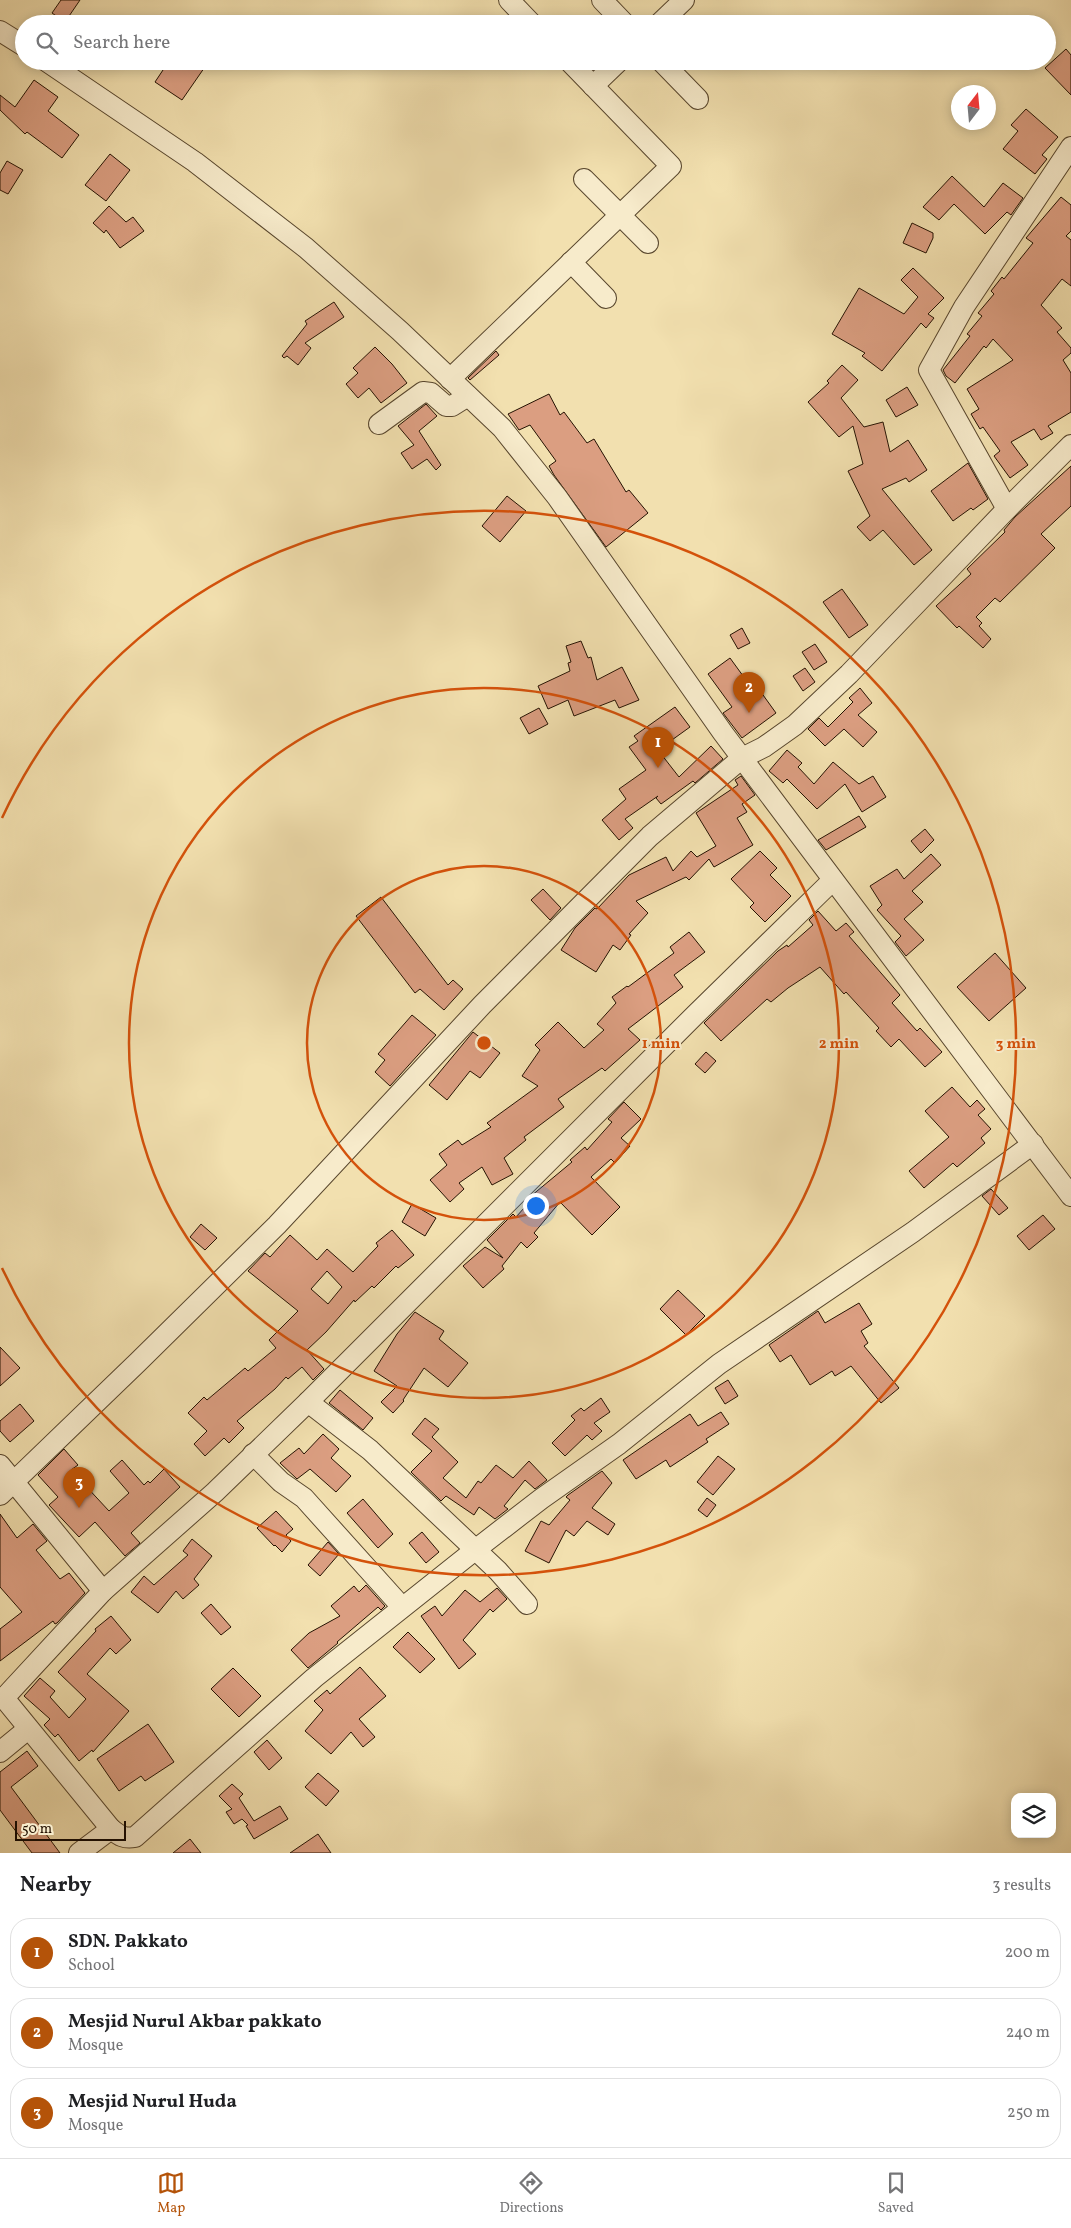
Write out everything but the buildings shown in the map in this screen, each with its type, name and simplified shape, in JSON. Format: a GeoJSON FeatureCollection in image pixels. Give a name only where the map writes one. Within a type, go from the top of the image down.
{"type":"FeatureCollection","features":[{"type":"Feature","properties":{"kind":"street"},"geometry":{"type":"LineString","coordinates":[[509,0],[523,15]]}},
{"type":"Feature","properties":{"kind":"street"},"geometry":{"type":"LineString","coordinates":[[602,0],[616,15]]}},
{"type":"Feature","properties":{"kind":"street"},"geometry":{"type":"LineString","coordinates":[[668,15],[684,0]]}},
{"type":"Feature","properties":{"kind":"street"},"geometry":{"type":"LineString","coordinates":[[0,31],[15,40]]}},
{"type":"Feature","properties":{"kind":"street"},"geometry":{"type":"LineString","coordinates":[[59,70],[195,162],[257,209],[351,286],[502,428],[557,497],[656,640],[742,758],[1071,1196]]}},
{"type":"Feature","properties":{"kind":"street"},"geometry":{"type":"LineString","coordinates":[[450,379],[671,166],[577,70]]}},
{"type":"Feature","properties":{"kind":"street"},"geometry":{"type":"LineString","coordinates":[[593,86],[610,70]]}},
{"type":"Feature","properties":{"kind":"street"},"geometry":{"type":"LineString","coordinates":[[671,70],[698,98]]}},
{"type":"Feature","properties":{"kind":"street"},"geometry":{"type":"LineString","coordinates":[[1007,508],[929,370],[964,307],[1071,147]]}},
{"type":"Feature","properties":{"kind":"street"},"geometry":{"type":"LineString","coordinates":[[584,179],[648,243]]}},
{"type":"Feature","properties":{"kind":"street"},"geometry":{"type":"LineString","coordinates":[[571,262],[606,298]]}},
{"type":"Feature","properties":{"kind":"street"},"geometry":{"type":"LineString","coordinates":[[378,424],[422,392],[431,393],[446,406],[452,406],[468,396]]}},
{"type":"Feature","properties":{"kind":"street"},"geometry":{"type":"LineString","coordinates":[[7,1488],[277,1224],[482,1005],[650,836],[742,758],[764,747],[796,725],[849,674],[1007,508],[1071,445]]}},
{"type":"Feature","properties":{"kind":"street"},"geometry":{"type":"LineString","coordinates":[[833,880],[696,1014],[308,1402],[215,1492],[103,1591],[2,1697],[111,1829],[120,1836],[126,1838],[135,1837],[314,1678],[541,1499],[619,1444],[719,1364],[913,1232],[1033,1144]]}},
{"type":"Feature","properties":{"kind":"street"},"geometry":{"type":"LineString","coordinates":[[308,1402],[370,1450],[498,1571],[527,1604]]}},
{"type":"Feature","properties":{"kind":"street"},"geometry":{"type":"LineString","coordinates":[[253,1454],[281,1482],[304,1498],[402,1607]]}},
{"type":"Feature","properties":{"kind":"street"},"geometry":{"type":"LineString","coordinates":[[0,1465],[7,1488],[103,1591]]}},
{"type":"Feature","properties":{"kind":"street"},"geometry":{"type":"LineString","coordinates":[[0,1752],[28,1729]]}},
{"type":"Feature","properties":{"kind":"street"},"geometry":{"type":"LineString","coordinates":[[79,1853],[111,1829]]}},
{"type":"Feature","properties":{"kind":"place","name":"Mesjid Nurul Akbar pakkato"},"geometry":{"type":"Point","coordinates":[749,713]}},
{"type":"Feature","properties":{"kind":"place","name":"SDN. Pakkato"},"geometry":{"type":"Point","coordinates":[658,768]}},
{"type":"Feature","properties":{"kind":"place","name":"Mesjid Nurul Huda"},"geometry":{"type":"Point","coordinates":[79,1508]}}]}
